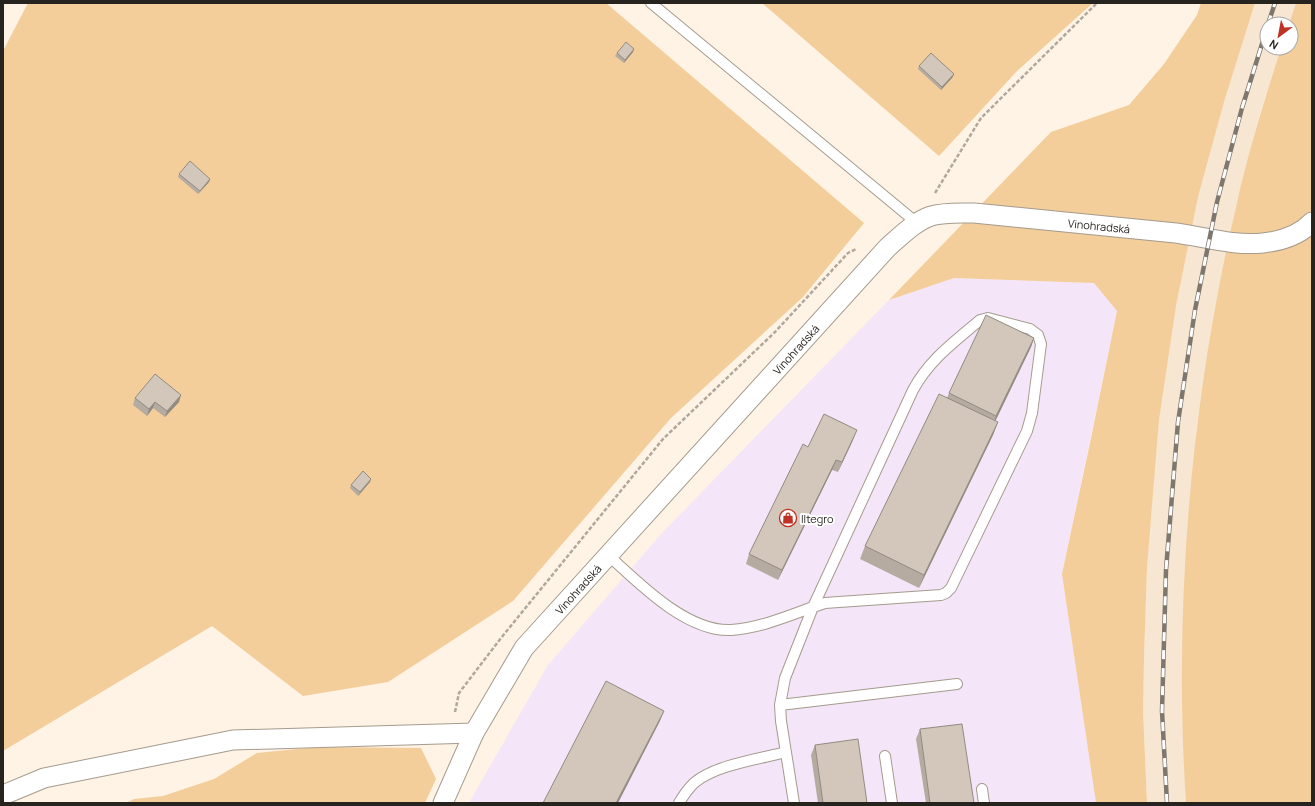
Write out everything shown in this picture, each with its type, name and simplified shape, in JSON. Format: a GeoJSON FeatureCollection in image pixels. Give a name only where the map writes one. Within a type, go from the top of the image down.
{"type":"FeatureCollection","features":[{"type":"Feature","properties":{"kind":"street","name":"Vinohradská"},"geometry":{"type":"LineString","coordinates":[[443,803],[474,733],[524,648],[888,247],[917,223],[931,216],[948,213],[974,213],[1177,234],[1239,244],[1263,243],[1284,239],[1299,234],[1312,222]]}},
{"type":"Feature","properties":{"kind":"street"},"geometry":{"type":"LineString","coordinates":[[3,795],[44,778],[233,740],[474,733]]}},
{"type":"Feature","properties":{"kind":"lane"},"geometry":{"type":"LineString","coordinates":[[651,3],[917,223]]}},
{"type":"Feature","properties":{"kind":"lane"},"geometry":{"type":"LineString","coordinates":[[608,555],[639,583],[682,615],[702,624],[729,630],[751,628],[783,618],[813,607],[825,603],[941,595],[946,593],[951,588],[1027,431],[1030,421],[1041,344],[1038,335],[1030,330],[988,318],[980,320],[925,370],[913,390],[813,607],[785,678],[780,705],[794,803]]}},
{"type":"Feature","properties":{"kind":"lane"},"geometry":{"type":"LineString","coordinates":[[780,705],[957,684]]}},
{"type":"Feature","properties":{"kind":"lane"},"geometry":{"type":"LineString","coordinates":[[679,803],[683,795],[694,783],[705,776],[737,764],[786,752]]}},
{"type":"Feature","properties":{"kind":"lane"},"geometry":{"type":"LineString","coordinates":[[885,756],[892,803]]}},
{"type":"Feature","properties":{"kind":"lane"},"geometry":{"type":"LineString","coordinates":[[982,789],[984,803]]}},
{"type":"Feature","properties":{"kind":"path"},"geometry":{"type":"LineString","coordinates":[[917,223],[981,118],[1097,3]]}},
{"type":"Feature","properties":{"kind":"path"},"geometry":{"type":"LineString","coordinates":[[450,734],[459,693],[501,638],[663,439],[775,332],[848,253],[862,247]]}},
{"type":"Feature","properties":{"kind":"shaded area"},"geometry":{"type":"Polygon","coordinates":[[[28,3],[606,3],[864,223],[803,297],[671,418],[513,601],[388,682],[303,696],[212,626],[3,751],[3,51],[28,3]]]}},
{"type":"Feature","properties":{"kind":"shaded area"},"geometry":{"type":"Polygon","coordinates":[[[762,3],[1093,3],[1017,71],[939,156],[762,3]]]}},
{"type":"Feature","properties":{"kind":"shaded area"},"geometry":{"type":"Polygon","coordinates":[[[1201,3],[1255,3],[1224,102],[1198,197],[1176,306],[1159,420],[1147,568],[1144,657],[1143,711],[1147,803],[1096,803],[1062,574],[1117,311],[1094,283],[954,278],[889,300],[1051,132],[1129,105],[1164,64],[1197,15],[1201,3]]]}},
{"type":"Feature","properties":{"kind":"shaded area"},"geometry":{"type":"Polygon","coordinates":[[[1255,3],[1296,3],[1292,16],[1259,16],[1259,56],[1278,56],[1260,113],[1236,206],[1214,313],[1197,424],[1185,571],[1182,658],[1182,711],[1186,803],[1147,803],[1143,711],[1144,657],[1147,568],[1159,420],[1176,306],[1198,197],[1224,102],[1255,3]]]}},
{"type":"Feature","properties":{"kind":"shaded area"},"geometry":{"type":"Polygon","coordinates":[[[1296,3],[1312,3],[1312,803],[1186,803],[1182,654],[1184,578],[1189,503],[1207,353],[1220,280],[1241,187],[1279,56],[1299,56],[1299,16],[1292,16],[1296,3]]]}},
{"type":"Feature","properties":{"kind":"shaded area"},"geometry":{"type":"Polygon","coordinates":[[[954,278],[1094,283],[1117,311],[1062,574],[1096,803],[469,803],[548,665],[662,533],[889,300],[954,278]]]}},
{"type":"Feature","properties":{"kind":"shaded area"},"geometry":{"type":"Polygon","coordinates":[[[317,747],[421,748],[436,779],[425,803],[126,803],[134,799],[163,796],[214,779],[257,753],[317,747]]]}},
{"type":"Feature","properties":{"kind":"building"},"geometry":{"type":"Polygon","coordinates":[[[626,42],[634,49],[625,60],[617,53],[626,42]]]}},
{"type":"Feature","properties":{"kind":"building"},"geometry":{"type":"Polygon","coordinates":[[[931,53],[954,74],[942,87],[919,66],[931,53]]]}},
{"type":"Feature","properties":{"kind":"building"},"geometry":{"type":"Polygon","coordinates":[[[190,161],[210,179],[200,191],[179,174],[190,161]]]}},
{"type":"Feature","properties":{"kind":"building"},"geometry":{"type":"Polygon","coordinates":[[[986,315],[1034,338],[996,416],[949,393],[986,315]]]}},
{"type":"Feature","properties":{"kind":"building"},"geometry":{"type":"Polygon","coordinates":[[[155,374],[181,395],[167,411],[155,402],[149,409],[135,398],[155,374]]]}},
{"type":"Feature","properties":{"kind":"building"},"geometry":{"type":"Polygon","coordinates":[[[939,394],[998,422],[924,575],[865,546],[939,394]]]}},
{"type":"Feature","properties":{"kind":"building","name":"Iltegro"},"geometry":{"type":"Polygon","coordinates":[[[824,414],[857,430],[842,462],[836,460],[782,570],[749,554],[803,444],[808,447],[824,414]]]}},
{"type":"Feature","properties":{"kind":"building"},"geometry":{"type":"Polygon","coordinates":[[[363,471],[371,479],[360,492],[351,485],[363,471]]]}},
{"type":"Feature","properties":{"kind":"building"},"geometry":{"type":"Polygon","coordinates":[[[606,681],[664,711],[616,803],[543,803],[606,681]]]}},
{"type":"Feature","properties":{"kind":"building"},"geometry":{"type":"Polygon","coordinates":[[[962,724],[974,803],[930,803],[920,729],[962,724]]]}},
{"type":"Feature","properties":{"kind":"building"},"geometry":{"type":"Polygon","coordinates":[[[858,739],[867,803],[823,803],[815,745],[858,739]]]}},
{"type":"Feature","properties":{"kind":"railway"},"geometry":{"type":"LineString","coordinates":[[1271,16],[1275,3]]}},
{"type":"Feature","properties":{"kind":"railway"},"geometry":{"type":"LineString","coordinates":[[1167,803],[1162,711],[1166,570],[1178,422],[1195,310],[1217,202],[1242,108],[1259,54]]}},
{"type":"Feature","properties":{"kind":"place","name":"Iltegro"},"geometry":{"type":"Point","coordinates":[788,518]}}]}
